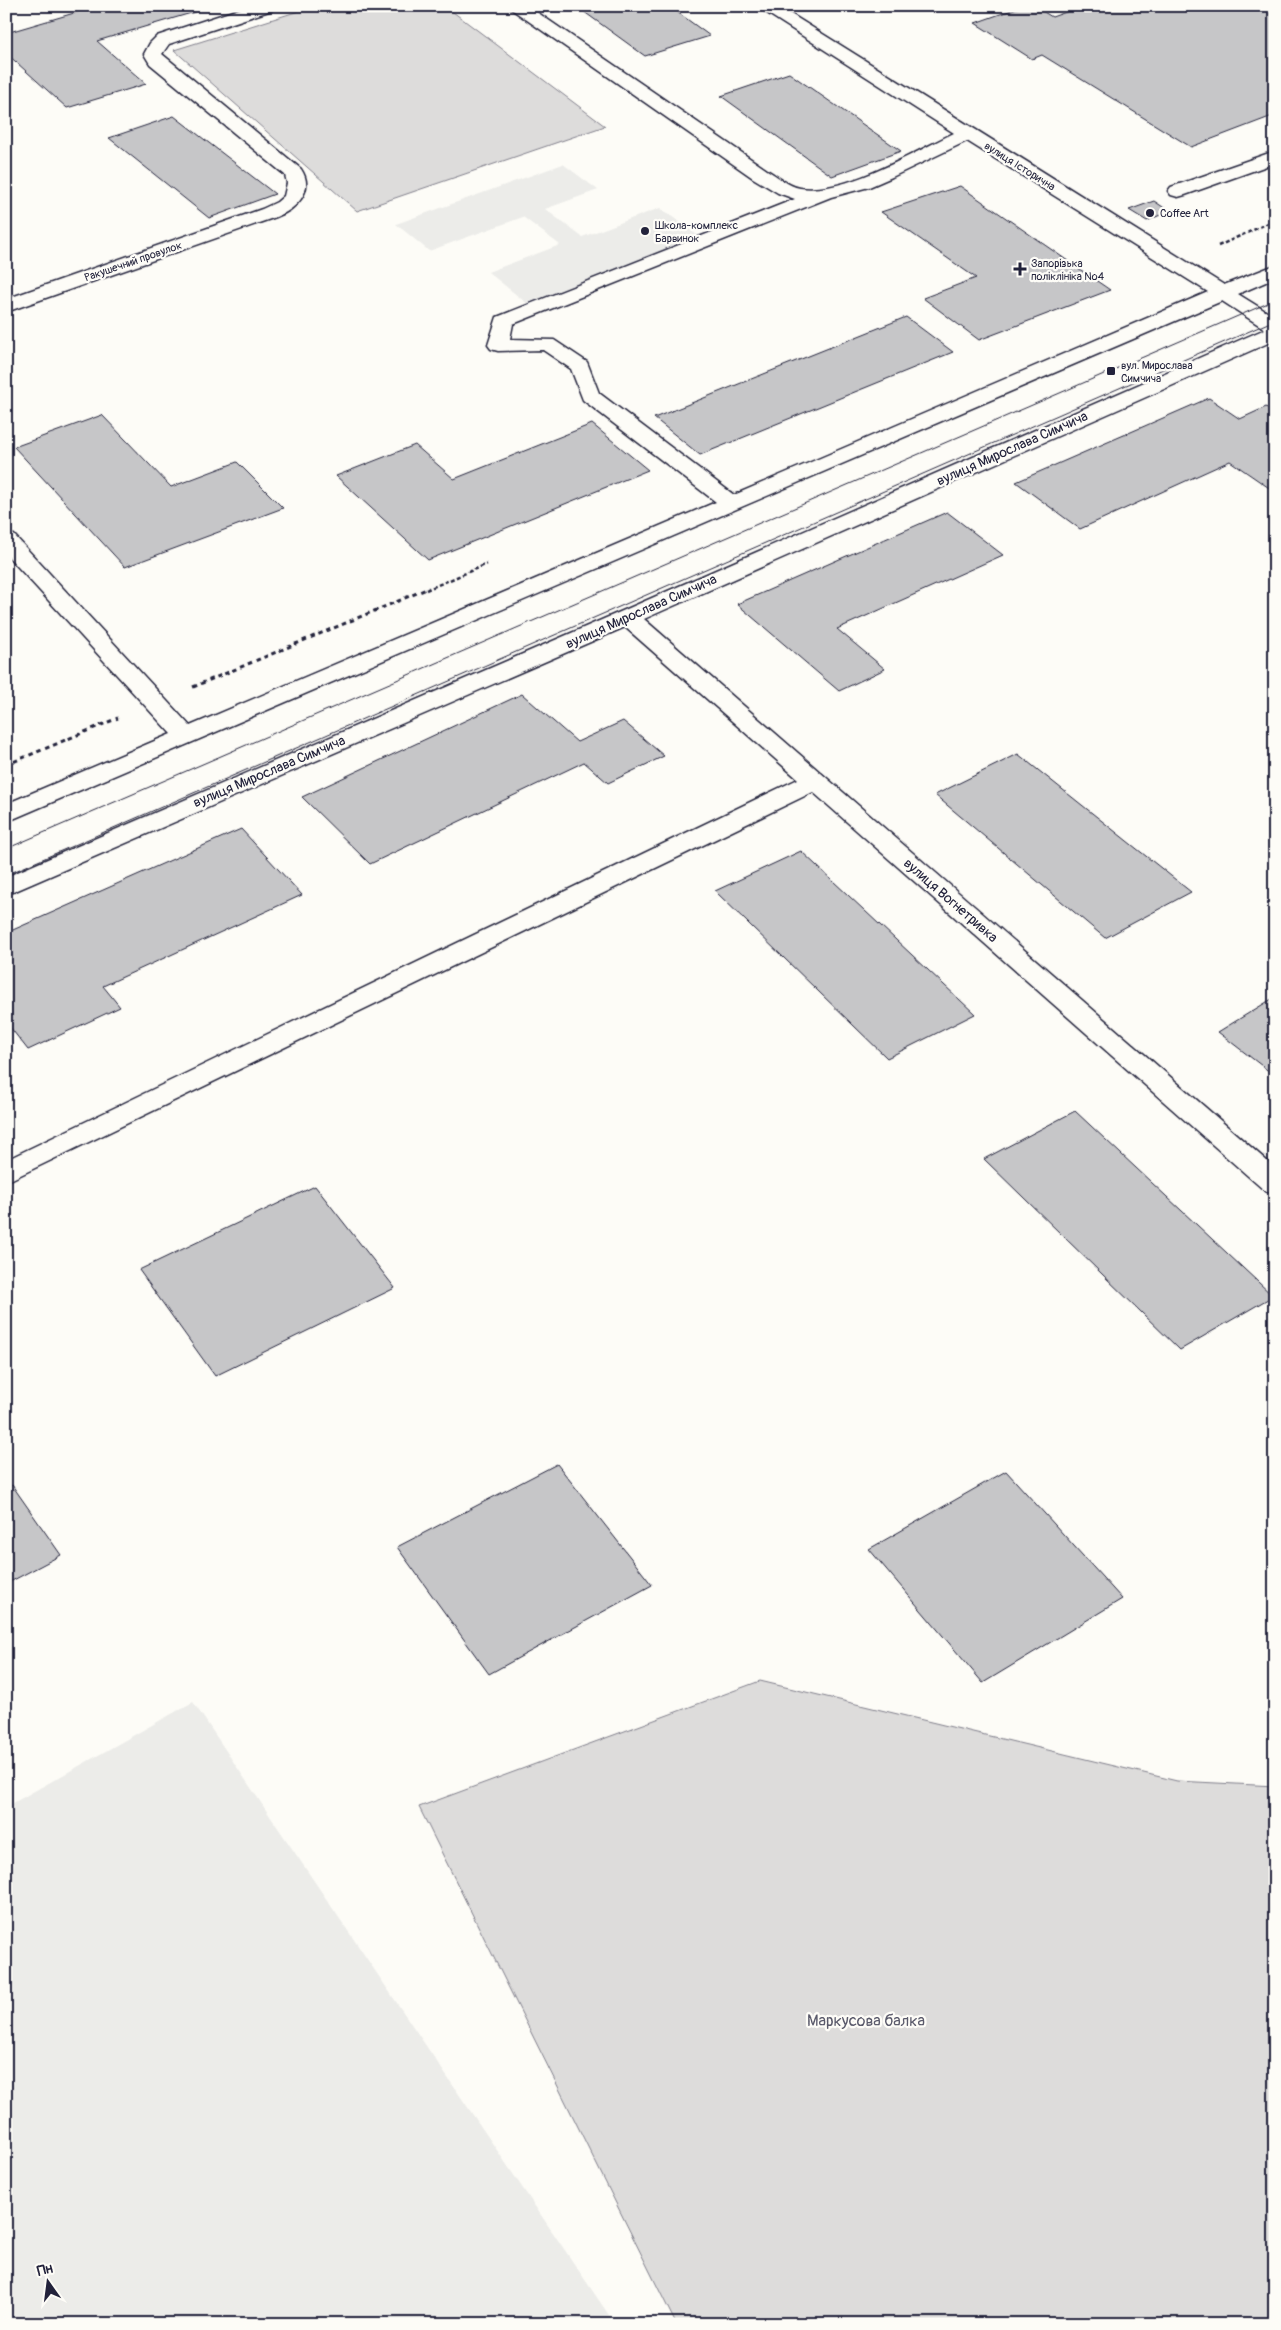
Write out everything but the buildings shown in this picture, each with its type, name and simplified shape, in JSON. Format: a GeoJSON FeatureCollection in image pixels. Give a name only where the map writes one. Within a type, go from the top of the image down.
{"type":"FeatureCollection","features":[{"type":"Feature","properties":{"kind":"street","name":"Ракушечний провулок"},"geometry":{"type":"LineString","coordinates":[[6,306],[279,210],[293,200],[298,186],[294,173],[156,60],[153,54],[156,47],[163,40],[266,6]]}},
{"type":"Feature","properties":{"kind":"street"},"geometry":{"type":"LineString","coordinates":[[516,6],[784,189],[800,194],[824,194]]}},
{"type":"Feature","properties":{"kind":"street","name":"вулиця Історична"},"geometry":{"type":"LineString","coordinates":[[765,6],[1275,326]]}},
{"type":"Feature","properties":{"kind":"street"},"geometry":{"type":"LineString","coordinates":[[731,504],[590,396],[580,366],[547,344],[498,346],[504,321],[824,194],[856,186],[968,133]]}},
{"type":"Feature","properties":{"kind":"street"},"geometry":{"type":"LineString","coordinates":[[1178,192],[1275,157]]}},
{"type":"Feature","properties":{"kind":"street"},"geometry":{"type":"LineString","coordinates":[[6,814],[1222,292],[1275,271]]}},
{"type":"Feature","properties":{"kind":"street","name":"вулиця Мирослава Симчича"},"geometry":{"type":"LineString","coordinates":[[6,886],[628,617],[1275,332]]}},
{"type":"Feature","properties":{"kind":"street"},"geometry":{"type":"LineString","coordinates":[[6,540],[186,736]]}},
{"type":"Feature","properties":{"kind":"street","name":"вулиця Вогнетривка"},"geometry":{"type":"LineString","coordinates":[[628,617],[1275,1184]]}},
{"type":"Feature","properties":{"kind":"street"},"geometry":{"type":"LineString","coordinates":[[6,1172],[815,781]]}},
{"type":"Feature","properties":{"kind":"path"},"geometry":{"type":"LineString","coordinates":[[1217,246],[1275,220]]}},
{"type":"Feature","properties":{"kind":"path"},"geometry":{"type":"LineString","coordinates":[[6,765],[156,702]]}},
{"type":"Feature","properties":{"kind":"shaded area","name":"Школа-комплекс Барвинок"},"geometry":{"type":"Polygon","coordinates":[[[563,164],[598,190],[545,209],[582,237],[660,208],[703,239],[529,305],[488,272],[560,245],[523,217],[429,251],[396,224],[563,164]]]}},
{"type":"Feature","properties":{"kind":"shaded area"},"geometry":{"type":"Polygon","coordinates":[[[193,1702],[615,2324],[6,2324],[6,1807],[193,1702]]]}},
{"type":"Feature","properties":{"kind":"green space"},"geometry":{"type":"Polygon","coordinates":[[[315,6],[445,6],[605,126],[357,211],[174,50],[315,6]]]}},
{"type":"Feature","properties":{"kind":"green space","name":"Маркусова балка"},"geometry":{"type":"Polygon","coordinates":[[[760,1681],[1177,1781],[1275,1786],[1275,2324],[676,2324],[419,1807],[760,1681]]]}},
{"type":"Feature","properties":{"kind":"tram line"},"geometry":{"type":"LineString","coordinates":[[6,849],[1275,300]]}},
{"type":"Feature","properties":{"kind":"tram line"},"geometry":{"type":"LineString","coordinates":[[6,875],[1275,320]]}},
{"type":"Feature","properties":{"kind":"place","name":"Coffee Art"},"geometry":{"type":"Point","coordinates":[1150,213]}},
{"type":"Feature","properties":{"kind":"place","name":"Школа-комплекс Барвинок"},"geometry":{"type":"Point","coordinates":[645,231]}},
{"type":"Feature","properties":{"kind":"place","name":"Запорізька поліклініка №4"},"geometry":{"type":"Point","coordinates":[1020,269]}},
{"type":"Feature","properties":{"kind":"place","name":"вул. Мирослава Симчича"},"geometry":{"type":"Point","coordinates":[1111,371]}}]}
